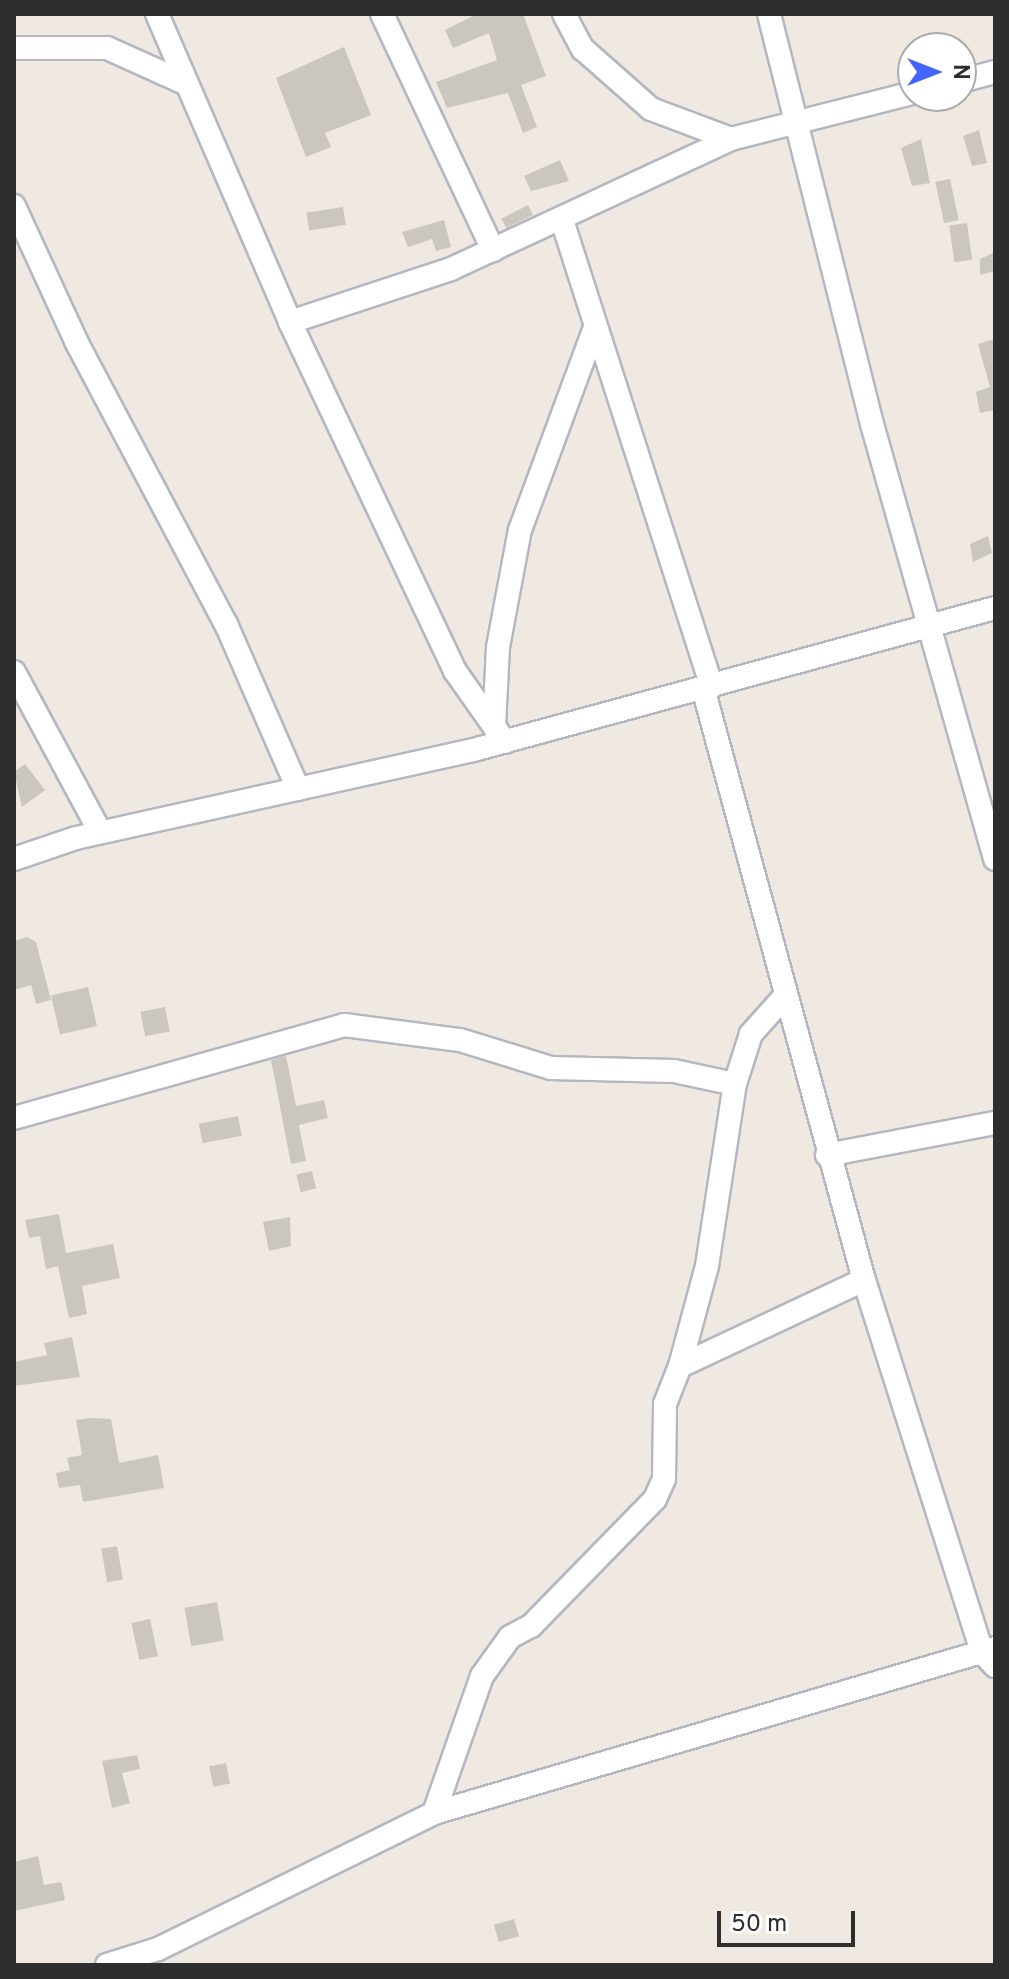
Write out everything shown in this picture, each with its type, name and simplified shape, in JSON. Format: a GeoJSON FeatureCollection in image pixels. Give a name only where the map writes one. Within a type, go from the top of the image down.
{"type":"FeatureCollection","features":[{"type":"Feature","properties":{"kind":"street"},"geometry":{"type":"LineString","coordinates":[[157,14],[290,322],[455,671],[499,734]]}},
{"type":"Feature","properties":{"kind":"street"},"geometry":{"type":"LineString","coordinates":[[382,14],[493,250]]}},
{"type":"Feature","properties":{"kind":"street"},"geometry":{"type":"LineString","coordinates":[[564,14],[583,49],[651,109],[731,139]]}},
{"type":"Feature","properties":{"kind":"street"},"geometry":{"type":"LineString","coordinates":[[769,14],[793,124],[928,629],[995,859]]}},
{"type":"Feature","properties":{"kind":"street"},"geometry":{"type":"LineString","coordinates":[[14,48],[107,48],[185,83]]}},
{"type":"Feature","properties":{"kind":"street"},"geometry":{"type":"LineString","coordinates":[[290,322],[493,250],[731,139],[897,97]]}},
{"type":"Feature","properties":{"kind":"street"},"geometry":{"type":"LineString","coordinates":[[14,206],[77,343],[226,624],[298,789]]}},
{"type":"Feature","properties":{"kind":"street"},"geometry":{"type":"LineString","coordinates":[[107,1965],[158,1949],[434,1813],[991,1655],[864,1280],[785,996],[708,687],[562,220]]}},
{"type":"Feature","properties":{"kind":"street"},"geometry":{"type":"LineString","coordinates":[[499,734],[498,647],[520,530],[594,330]]}},
{"type":"Feature","properties":{"kind":"street"},"geometry":{"type":"LineString","coordinates":[[15,859],[100,832],[298,789],[499,734],[708,687],[928,629],[995,608]]}},
{"type":"Feature","properties":{"kind":"street"},"geometry":{"type":"LineString","coordinates":[[14,672],[100,832]]}},
{"type":"Feature","properties":{"kind":"street"},"geometry":{"type":"LineString","coordinates":[[434,1813],[482,1676],[500,1650],[655,1499],[664,1479],[665,1404],[680,1366],[707,1266],[735,1084],[751,1034],[785,996]]}},
{"type":"Feature","properties":{"kind":"street"},"geometry":{"type":"LineString","coordinates":[[14,1118],[344,1025],[460,1040],[551,1068],[674,1071],[735,1084]]}},
{"type":"Feature","properties":{"kind":"street"},"geometry":{"type":"LineString","coordinates":[[827,1155],[995,1123]]}},
{"type":"Feature","properties":{"kind":"street"},"geometry":{"type":"LineString","coordinates":[[680,1366],[864,1280]]}},
{"type":"Feature","properties":{"kind":"building"},"geometry":{"type":"Polygon","coordinates":[[[477,14],[523,14],[546,76],[521,85],[537,127],[523,133],[508,93],[447,108],[436,82],[497,60],[489,33],[453,48],[445,30],[477,14]]]}},
{"type":"Feature","properties":{"kind":"building"},"geometry":{"type":"Polygon","coordinates":[[[344,47],[371,115],[325,133],[331,147],[306,157],[276,78],[344,47]]]}},
{"type":"Feature","properties":{"kind":"building"},"geometry":{"type":"Polygon","coordinates":[[[979,130],[987,163],[972,166],[963,136],[979,130]]]}},
{"type":"Feature","properties":{"kind":"building"},"geometry":{"type":"Polygon","coordinates":[[[921,139],[930,183],[912,186],[901,148],[921,139]]]}},
{"type":"Feature","properties":{"kind":"building"},"geometry":{"type":"Polygon","coordinates":[[[560,160],[569,181],[531,191],[524,176],[560,160]]]}},
{"type":"Feature","properties":{"kind":"building"},"geometry":{"type":"Polygon","coordinates":[[[950,179],[959,220],[944,223],[935,182],[950,179]]]}},
{"type":"Feature","properties":{"kind":"building"},"geometry":{"type":"Polygon","coordinates":[[[528,205],[533,215],[506,228],[501,219],[528,205]]]}},
{"type":"Feature","properties":{"kind":"building"},"geometry":{"type":"Polygon","coordinates":[[[343,207],[346,225],[309,231],[306,213],[343,207]]]}},
{"type":"Feature","properties":{"kind":"building"},"geometry":{"type":"Polygon","coordinates":[[[444,220],[451,247],[436,251],[432,239],[408,247],[402,232],[444,220]]]}},
{"type":"Feature","properties":{"kind":"building"},"geometry":{"type":"Polygon","coordinates":[[[967,223],[972,260],[954,262],[949,226],[967,223]]]}},
{"type":"Feature","properties":{"kind":"building"},"geometry":{"type":"Polygon","coordinates":[[[993,253],[995,271],[980,275],[980,259],[993,253]]]}},
{"type":"Feature","properties":{"kind":"building"},"geometry":{"type":"Polygon","coordinates":[[[995,339],[995,410],[980,413],[976,392],[990,387],[978,344],[995,339]]]}},
{"type":"Feature","properties":{"kind":"building"},"geometry":{"type":"Polygon","coordinates":[[[988,536],[992,553],[973,562],[970,544],[988,536]]]}},
{"type":"Feature","properties":{"kind":"building"},"geometry":{"type":"Polygon","coordinates":[[[25,764],[45,790],[22,807],[14,772],[25,764]]]}},
{"type":"Feature","properties":{"kind":"building"},"geometry":{"type":"Polygon","coordinates":[[[27,937],[36,942],[51,1000],[36,1004],[31,985],[14,990],[14,941],[27,937]]]}},
{"type":"Feature","properties":{"kind":"building"},"geometry":{"type":"Polygon","coordinates":[[[88,987],[97,1026],[60,1035],[51,996],[88,987]]]}},
{"type":"Feature","properties":{"kind":"building"},"geometry":{"type":"Polygon","coordinates":[[[165,1007],[170,1032],[145,1036],[140,1012],[165,1007]]]}},
{"type":"Feature","properties":{"kind":"building"},"geometry":{"type":"Polygon","coordinates":[[[286,1056],[296,1106],[324,1100],[328,1118],[299,1125],[306,1161],[291,1164],[271,1060],[286,1056]]]}},
{"type":"Feature","properties":{"kind":"building"},"geometry":{"type":"Polygon","coordinates":[[[238,1116],[242,1136],[203,1143],[199,1124],[238,1116]]]}},
{"type":"Feature","properties":{"kind":"building"},"geometry":{"type":"Polygon","coordinates":[[[312,1171],[316,1189],[300,1192],[296,1175],[312,1171]]]}},
{"type":"Feature","properties":{"kind":"building"},"geometry":{"type":"Polygon","coordinates":[[[59,1214],[66,1253],[113,1244],[120,1278],[82,1286],[87,1314],[69,1318],[58,1266],[46,1269],[40,1236],[29,1238],[25,1220],[59,1214]]]}},
{"type":"Feature","properties":{"kind":"building"},"geometry":{"type":"Polygon","coordinates":[[[290,1217],[291,1246],[269,1251],[263,1222],[290,1217]]]}},
{"type":"Feature","properties":{"kind":"building"},"geometry":{"type":"Polygon","coordinates":[[[72,1337],[80,1377],[14,1386],[14,1362],[47,1355],[44,1343],[72,1337]]]}},
{"type":"Feature","properties":{"kind":"building"},"geometry":{"type":"Polygon","coordinates":[[[111,1419],[119,1463],[158,1455],[164,1488],[83,1502],[80,1485],[59,1488],[56,1473],[70,1470],[67,1458],[82,1455],[76,1420],[111,1419]]]}},
{"type":"Feature","properties":{"kind":"building"},"geometry":{"type":"Polygon","coordinates":[[[117,1546],[123,1579],[107,1582],[101,1549],[117,1546]]]}},
{"type":"Feature","properties":{"kind":"building"},"geometry":{"type":"Polygon","coordinates":[[[217,1602],[224,1640],[191,1646],[185,1608],[217,1602]]]}},
{"type":"Feature","properties":{"kind":"building"},"geometry":{"type":"Polygon","coordinates":[[[150,1619],[158,1656],[139,1660],[131,1623],[150,1619]]]}},
{"type":"Feature","properties":{"kind":"building"},"geometry":{"type":"Polygon","coordinates":[[[137,1755],[140,1769],[122,1773],[130,1803],[112,1808],[102,1761],[137,1755]]]}},
{"type":"Feature","properties":{"kind":"building"},"geometry":{"type":"Polygon","coordinates":[[[226,1763],[230,1784],[213,1787],[209,1766],[226,1763]]]}},
{"type":"Feature","properties":{"kind":"building"},"geometry":{"type":"Polygon","coordinates":[[[38,1856],[44,1885],[61,1882],[65,1900],[14,1911],[14,1862],[38,1856]]]}},
{"type":"Feature","properties":{"kind":"building"},"geometry":{"type":"Polygon","coordinates":[[[514,1919],[519,1936],[499,1942],[494,1925],[514,1919]]]}}]}
